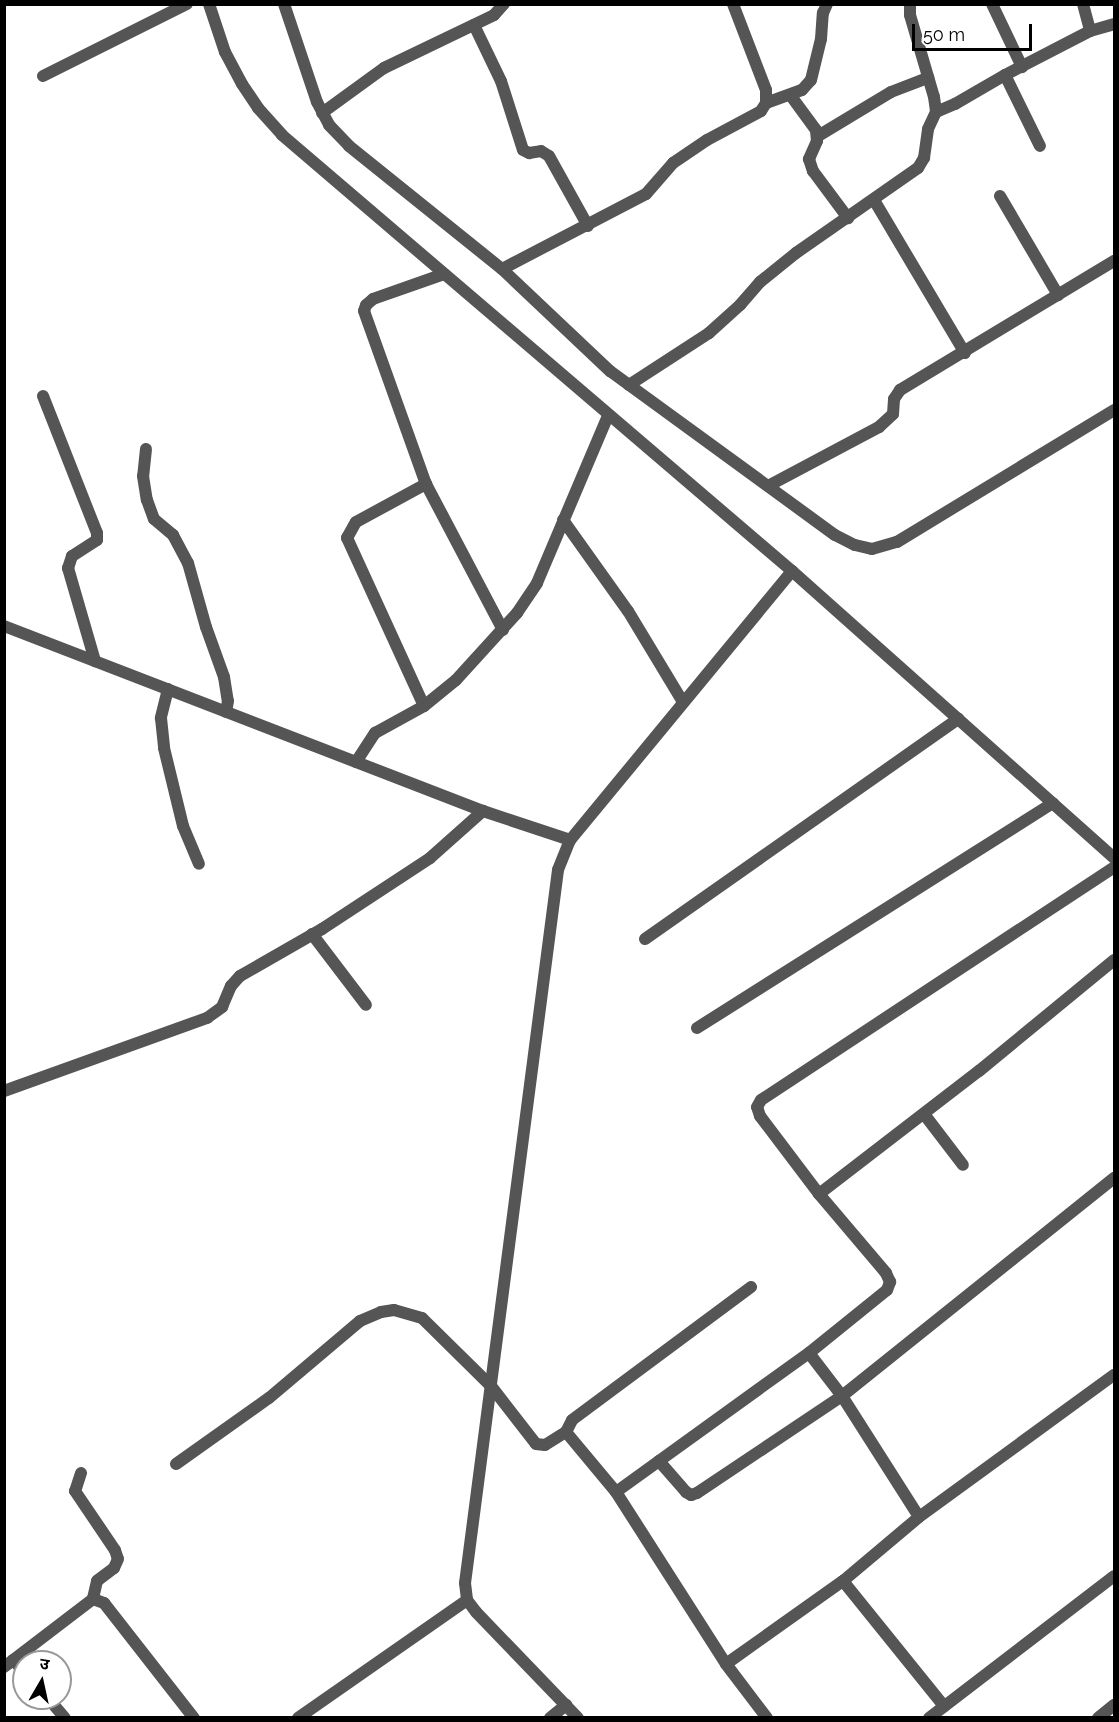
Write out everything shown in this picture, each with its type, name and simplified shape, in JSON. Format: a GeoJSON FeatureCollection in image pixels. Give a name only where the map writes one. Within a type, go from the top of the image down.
{"type":"FeatureCollection","features":[{"type":"Feature","properties":{"kind":"street"},"geometry":{"type":"LineString","coordinates":[[43,76],[187,4]]}},
{"type":"Feature","properties":{"kind":"street"},"geometry":{"type":"LineString","coordinates":[[209,4],[225,52],[242,84],[258,108],[282,135],[792,571],[1114,858]]}},
{"type":"Feature","properties":{"kind":"street"},"geometry":{"type":"LineString","coordinates":[[284,4],[322,113],[349,146],[502,269],[610,371],[835,535],[855,545],[872,549],[897,542],[1114,410]]}},
{"type":"Feature","properties":{"kind":"street"},"geometry":{"type":"LineString","coordinates":[[322,113],[384,68],[494,15],[504,4]]}},
{"type":"Feature","properties":{"kind":"street"},"geometry":{"type":"LineString","coordinates":[[502,269],[646,194],[673,163],[707,140],[761,111],[766,103],[766,90],[733,4]]}},
{"type":"Feature","properties":{"kind":"street"},"geometry":{"type":"LineString","coordinates":[[766,103],[791,96],[802,90],[811,80],[827,4]]}},
{"type":"Feature","properties":{"kind":"street"},"geometry":{"type":"LineString","coordinates":[[629,385],[709,333],[740,305],[760,282],[796,253],[918,168],[924,158],[928,129],[936,112],[910,15],[910,4]]}},
{"type":"Feature","properties":{"kind":"street"},"geometry":{"type":"LineString","coordinates":[[992,4],[1022,67]]}},
{"type":"Feature","properties":{"kind":"street"},"geometry":{"type":"LineString","coordinates":[[1083,4],[1090,31]]}},
{"type":"Feature","properties":{"kind":"street"},"geometry":{"type":"LineString","coordinates":[[936,112],[1090,31],[1114,24]]}},
{"type":"Feature","properties":{"kind":"street"},"geometry":{"type":"LineString","coordinates":[[474,25],[501,81],[523,150],[529,153],[541,151],[549,156],[588,226]]}},
{"type":"Feature","properties":{"kind":"street"},"geometry":{"type":"LineString","coordinates":[[1005,75],[1040,146]]}},
{"type":"Feature","properties":{"kind":"street"},"geometry":{"type":"LineString","coordinates":[[848,218],[820,183],[810,165],[810,154],[818,136],[891,92],[928,78]]}},
{"type":"Feature","properties":{"kind":"street"},"geometry":{"type":"LineString","coordinates":[[791,96],[813,125],[818,136]]}},
{"type":"Feature","properties":{"kind":"street"},"geometry":{"type":"LineString","coordinates":[[1000,196],[1058,295]]}},
{"type":"Feature","properties":{"kind":"street"},"geometry":{"type":"LineString","coordinates":[[874,200],[964,353]]}},
{"type":"Feature","properties":{"kind":"street"},"geometry":{"type":"LineString","coordinates":[[768,486],[879,427],[893,414],[894,399],[900,390],[1114,261]]}},
{"type":"Feature","properties":{"kind":"street"},"geometry":{"type":"LineString","coordinates":[[444,274],[373,299],[366,305],[364,311],[426,484],[503,630]]}},
{"type":"Feature","properties":{"kind":"street"},"geometry":{"type":"LineString","coordinates":[[43,396],[96,532],[97,540],[72,556],[68,568],[95,661]]}},
{"type":"Feature","properties":{"kind":"street"},"geometry":{"type":"LineString","coordinates":[[356,762],[375,733],[424,706],[456,680],[518,613],[537,583],[608,416]]}},
{"type":"Feature","properties":{"kind":"street"},"geometry":{"type":"LineString","coordinates":[[146,449],[143,476],[151,510],[154,519],[180,544],[188,563],[206,627],[224,677],[228,701],[226,712]]}},
{"type":"Feature","properties":{"kind":"street"},"geometry":{"type":"LineString","coordinates":[[424,706],[347,538],[356,522],[426,484]]}},
{"type":"Feature","properties":{"kind":"street"},"geometry":{"type":"LineString","coordinates":[[563,520],[628,611],[683,702]]}},
{"type":"Feature","properties":{"kind":"street"},"geometry":{"type":"LineString","coordinates":[[578,1718],[467,1600],[465,1583],[558,870],[570,840],[792,571]]}},
{"type":"Feature","properties":{"kind":"street"},"geometry":{"type":"LineString","coordinates":[[4,626],[483,811],[570,840]]}},
{"type":"Feature","properties":{"kind":"street"},"geometry":{"type":"LineString","coordinates":[[168,689],[161,718],[164,748],[183,826],[198,864]]}},
{"type":"Feature","properties":{"kind":"street"},"geometry":{"type":"LineString","coordinates":[[645,939],[958,719]]}},
{"type":"Feature","properties":{"kind":"street"},"geometry":{"type":"LineString","coordinates":[[697,1028],[1053,803]]}},
{"type":"Feature","properties":{"kind":"street"},"geometry":{"type":"LineString","coordinates":[[4,1091],[207,1018],[222,1007],[231,986],[240,976],[312,934],[430,858],[483,811]]}},
{"type":"Feature","properties":{"kind":"street"},"geometry":{"type":"LineString","coordinates":[[616,1492],[809,1353],[881,1298],[890,1282],[886,1273],[819,1194],[760,1116],[757,1107],[761,1100],[1114,867]]}},
{"type":"Feature","properties":{"kind":"street"},"geometry":{"type":"LineString","coordinates":[[312,934],[366,1005]]}},
{"type":"Feature","properties":{"kind":"street"},"geometry":{"type":"LineString","coordinates":[[819,1194],[924,1114],[1114,960]]}},
{"type":"Feature","properties":{"kind":"street"},"geometry":{"type":"LineString","coordinates":[[924,1114],[963,1165]]}},
{"type":"Feature","properties":{"kind":"street"},"geometry":{"type":"LineString","coordinates":[[659,1461],[686,1492],[691,1495],[697,1493],[842,1396],[1114,1178]]}},
{"type":"Feature","properties":{"kind":"street"},"geometry":{"type":"LineString","coordinates":[[176,1464],[269,1398],[360,1321],[381,1312],[408,1312],[422,1318],[491,1386],[536,1444],[545,1445],[566,1432],[572,1420],[752,1287]]}},
{"type":"Feature","properties":{"kind":"street"},"geometry":{"type":"LineString","coordinates":[[809,1353],[842,1396],[919,1517]]}},
{"type":"Feature","properties":{"kind":"street"},"geometry":{"type":"LineString","coordinates":[[726,1664],[843,1581],[919,1517],[1114,1375]]}},
{"type":"Feature","properties":{"kind":"street"},"geometry":{"type":"LineString","coordinates":[[566,1432],[616,1492],[726,1664],[767,1718]]}},
{"type":"Feature","properties":{"kind":"street"},"geometry":{"type":"LineString","coordinates":[[9,1663],[93,1599],[97,1581],[114,1568],[118,1559],[115,1550],[75,1491],[81,1473]]}},
{"type":"Feature","properties":{"kind":"street"},"geometry":{"type":"LineString","coordinates":[[929,1718],[1114,1576]]}},
{"type":"Feature","properties":{"kind":"street"},"geometry":{"type":"LineString","coordinates":[[843,1581],[944,1706]]}},
{"type":"Feature","properties":{"kind":"street"},"geometry":{"type":"LineString","coordinates":[[93,1599],[104,1603],[194,1718]]}},
{"type":"Feature","properties":{"kind":"street"},"geometry":{"type":"LineString","coordinates":[[298,1718],[467,1600]]}},
{"type":"Feature","properties":{"kind":"street"},"geometry":{"type":"LineString","coordinates":[[550,1718],[566,1705]]}},
{"type":"Feature","properties":{"kind":"street"},"geometry":{"type":"LineString","coordinates":[[1098,1718],[1114,1705]]}}]}
